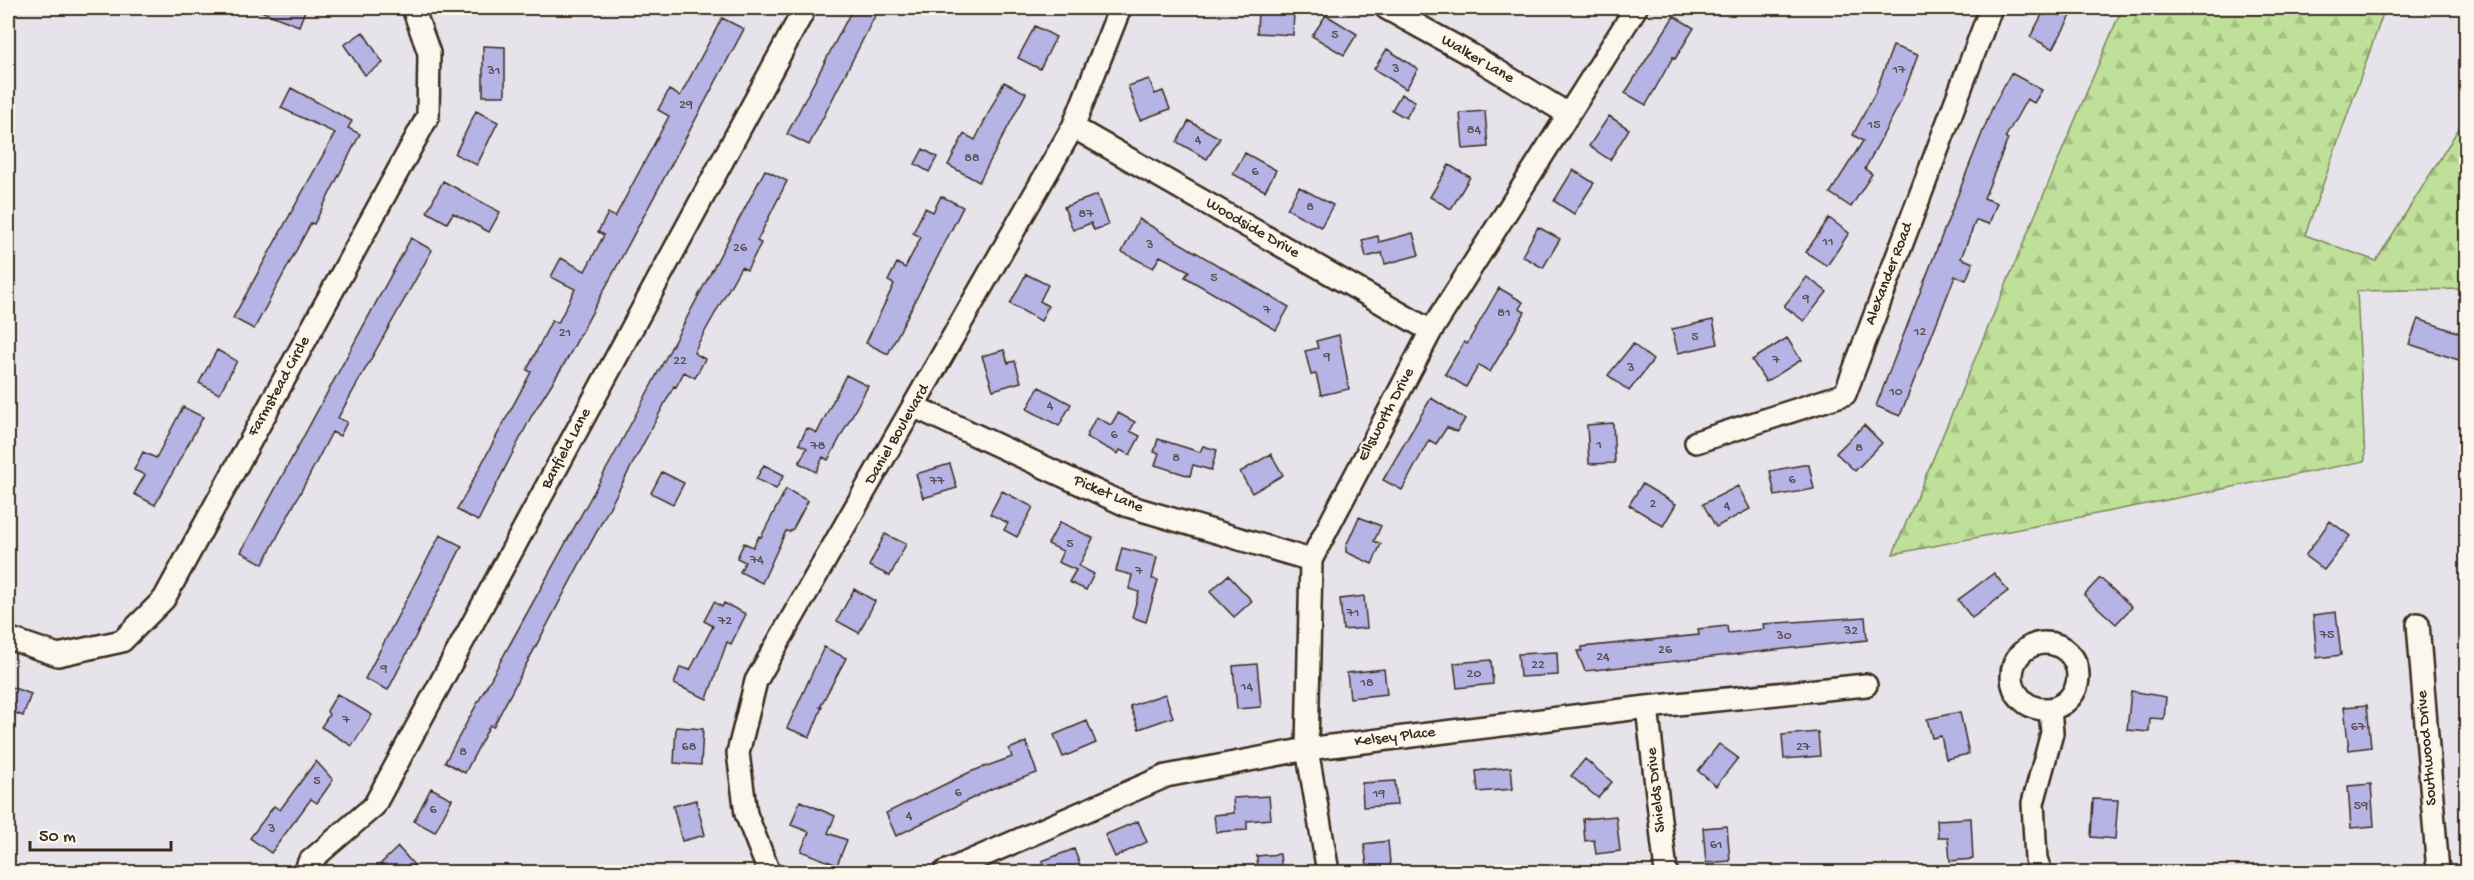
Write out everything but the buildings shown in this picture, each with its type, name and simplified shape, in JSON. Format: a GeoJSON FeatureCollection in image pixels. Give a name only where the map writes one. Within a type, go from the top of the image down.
{"type":"FeatureCollection","features":[{"type":"Feature","properties":{"kind":"street","name":"Farmstead Circle"},"geometry":{"type":"LineString","coordinates":[[8,638],[58,655],[122,642],[164,599],[428,116],[429,53],[413,8]]}},
{"type":"Feature","properties":{"kind":"street","name":"Banfield Lane"},"geometry":{"type":"LineString","coordinates":[[305,873],[309,862],[374,806],[805,8]]}},
{"type":"Feature","properties":{"kind":"street","name":"Daniel Boulevard"},"geometry":{"type":"LineString","coordinates":[[769,873],[746,814],[738,753],[756,681],[1074,127],[1120,8]]}},
{"type":"Feature","properties":{"kind":"street","name":"Walker Lane"},"geometry":{"type":"LineString","coordinates":[[1386,8],[1473,56],[1568,114]]}},
{"type":"Feature","properties":{"kind":"street","name":"Ellsworth Drive"},"geometry":{"type":"LineString","coordinates":[[1328,873],[1307,749],[1311,561],[1431,332],[1636,8]]}},
{"type":"Feature","properties":{"kind":"street","name":"Alexander Road"},"geometry":{"type":"LineString","coordinates":[[1696,442],[1845,394],[1991,8]]}},
{"type":"Feature","properties":{"kind":"street","name":"Woodside Drive"},"geometry":{"type":"LineString","coordinates":[[1074,127],[1431,332]]}},
{"type":"Feature","properties":{"kind":"street","name":"Picket Lane"},"geometry":{"type":"LineString","coordinates":[[915,406],[1128,506],[1311,561]]}},
{"type":"Feature","properties":{"kind":"street","name":"Southwood Drive"},"geometry":{"type":"LineString","coordinates":[[2418,624],[2438,873]]}},
{"type":"Feature","properties":{"kind":"street","name":"Kelsey Place"},"geometry":{"type":"LineString","coordinates":[[945,873],[1166,776],[1307,749],[1647,707],[1866,685]]}},
{"type":"Feature","properties":{"kind":"street","name":"Shields Drive"},"geometry":{"type":"LineString","coordinates":[[1647,707],[1666,873]]}},
{"type":"Feature","properties":{"kind":"street"},"geometry":{"type":"LineString","coordinates":[[2041,873],[2036,859],[2033,803],[2052,733],[2050,709]]}},
{"type":"Feature","properties":{"kind":"green space"},"geometry":{"type":"Polygon","coordinates":[[[2122,8],[2385,8],[2305,235],[2376,261],[2466,117],[2466,289],[2357,291],[2365,461],[1893,554],[2122,8]]]}}]}
